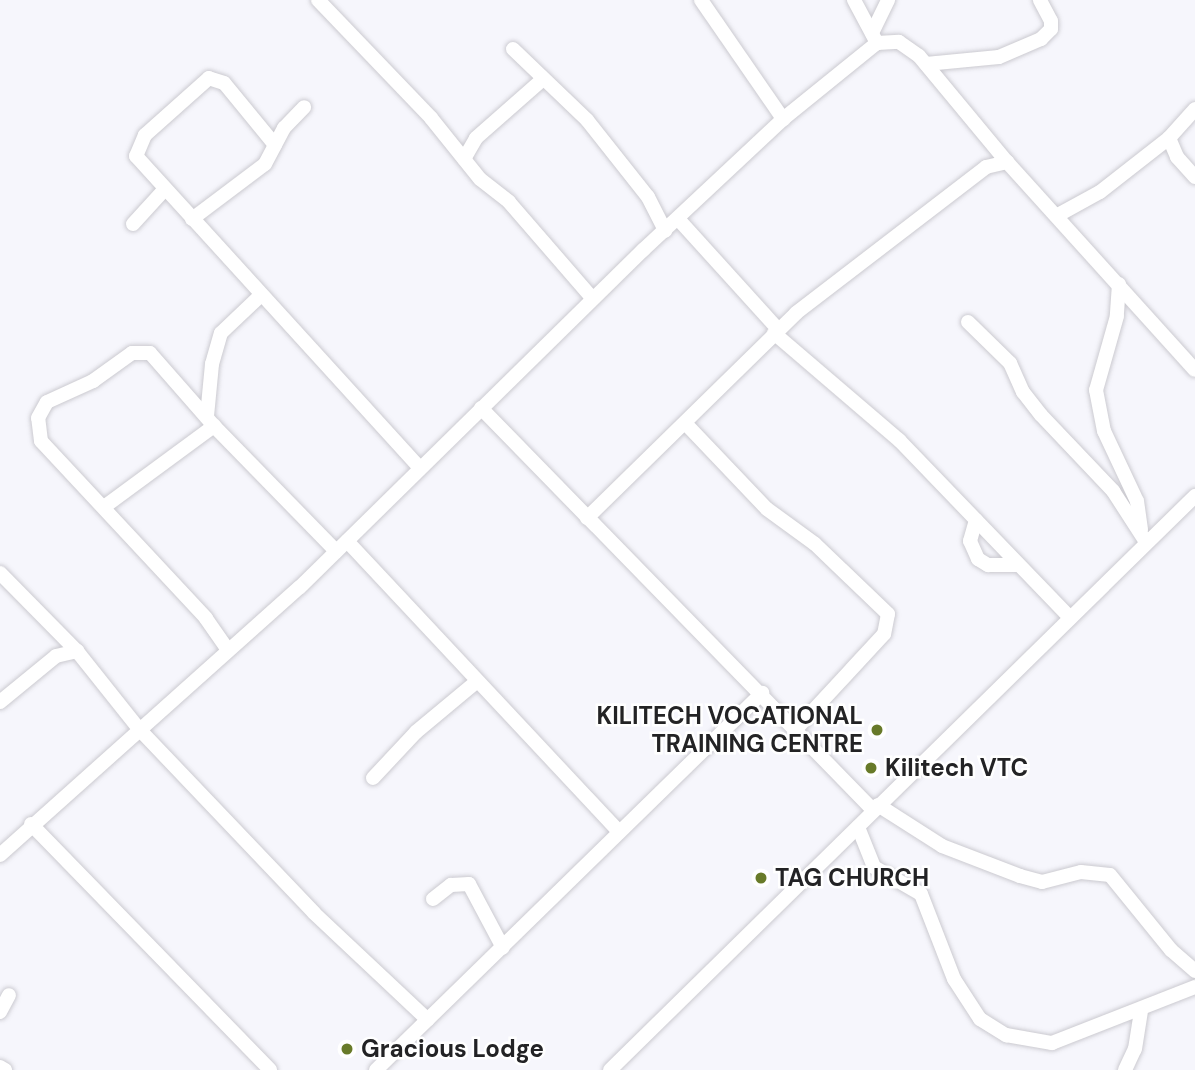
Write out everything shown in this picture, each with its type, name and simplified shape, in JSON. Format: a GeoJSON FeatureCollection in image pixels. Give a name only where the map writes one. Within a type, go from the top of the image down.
{"type":"FeatureCollection","features":[{"type":"Feature","properties":{"kind":"street"},"geometry":{"type":"LineString","coordinates":[[318,0],[431,118],[464,159],[509,202],[593,299]]}},
{"type":"Feature","properties":{"kind":"street"},"geometry":{"type":"LineString","coordinates":[[701,0],[783,119]]}},
{"type":"Feature","properties":{"kind":"street"},"geometry":{"type":"LineString","coordinates":[[854,0],[874,38],[908,46],[926,64],[1007,162],[1058,215],[1195,370]]}},
{"type":"Feature","properties":{"kind":"street"},"geometry":{"type":"LineString","coordinates":[[0,856],[31,824],[342,546],[419,467],[593,299],[783,119],[874,38],[888,0]]}},
{"type":"Feature","properties":{"kind":"street"},"geometry":{"type":"LineString","coordinates":[[926,64],[999,57],[1041,39],[1051,29],[1051,21],[1040,0]]}},
{"type":"Feature","properties":{"kind":"street"},"geometry":{"type":"LineString","coordinates":[[513,49],[593,128],[648,197],[665,231]]}},
{"type":"Feature","properties":{"kind":"street"},"geometry":{"type":"LineString","coordinates":[[275,145],[224,83],[209,78],[139,145],[139,163],[419,467]]}},
{"type":"Feature","properties":{"kind":"street"},"geometry":{"type":"LineString","coordinates":[[464,159],[476,138],[543,79]]}},
{"type":"Feature","properties":{"kind":"street"},"geometry":{"type":"LineString","coordinates":[[192,219],[225,190],[255,173],[271,157],[275,145],[304,107]]}},
{"type":"Feature","properties":{"kind":"street"},"geometry":{"type":"LineString","coordinates":[[1058,215],[1100,192],[1169,138],[1195,109]]}},
{"type":"Feature","properties":{"kind":"street"},"geometry":{"type":"LineString","coordinates":[[1169,138],[1177,157],[1195,177]]}},
{"type":"Feature","properties":{"kind":"street"},"geometry":{"type":"LineString","coordinates":[[587,518],[686,424],[776,331],[986,167],[1007,162]]}},
{"type":"Feature","properties":{"kind":"street"},"geometry":{"type":"LineString","coordinates":[[133,224],[165,189]]}},
{"type":"Feature","properties":{"kind":"street"},"geometry":{"type":"LineString","coordinates":[[679,220],[776,331],[899,440],[1070,618]]}},
{"type":"Feature","properties":{"kind":"street"},"geometry":{"type":"LineString","coordinates":[[1119,284],[1117,316],[1096,390],[1104,431],[1137,501],[1144,538]]}},
{"type":"Feature","properties":{"kind":"street"},"geometry":{"type":"LineString","coordinates":[[104,507],[210,421],[212,364],[221,333],[261,295]]}},
{"type":"Feature","properties":{"kind":"street"},"geometry":{"type":"LineString","coordinates":[[968,322],[1010,363],[1029,401],[1114,491],[1144,538]]}},
{"type":"Feature","properties":{"kind":"street"},"geometry":{"type":"LineString","coordinates":[[228,650],[206,618],[41,441],[38,418],[47,402],[93,381],[140,350],[162,362],[210,421],[342,546],[617,830]]}},
{"type":"Feature","properties":{"kind":"street"},"geometry":{"type":"LineString","coordinates":[[481,408],[875,807],[942,846],[1020,876],[1042,882],[1081,872],[1110,874],[1171,950],[1194,968]]}},
{"type":"Feature","properties":{"kind":"street"},"geometry":{"type":"LineString","coordinates":[[686,424],[768,509],[815,544],[888,614],[884,634],[797,728]]}},
{"type":"Feature","properties":{"kind":"street"},"geometry":{"type":"LineString","coordinates":[[610,1070],[1070,618],[1144,538],[1195,496]]}},
{"type":"Feature","properties":{"kind":"street"},"geometry":{"type":"LineString","coordinates":[[976,520],[971,541],[978,559],[988,565],[1018,565]]}},
{"type":"Feature","properties":{"kind":"street"},"geometry":{"type":"LineString","coordinates":[[0,573],[77,651],[139,729],[314,914],[428,1020]]}},
{"type":"Feature","properties":{"kind":"street"},"geometry":{"type":"LineString","coordinates":[[0,702],[56,656],[77,651]]}},
{"type":"Feature","properties":{"kind":"street"},"geometry":{"type":"LineString","coordinates":[[373,778],[416,732],[476,682]]}},
{"type":"Feature","properties":{"kind":"street"},"geometry":{"type":"LineString","coordinates":[[376,1070],[503,948],[617,830],[762,693]]}},
{"type":"Feature","properties":{"kind":"street"},"geometry":{"type":"LineString","coordinates":[[31,824],[270,1070]]}},
{"type":"Feature","properties":{"kind":"street"},"geometry":{"type":"LineString","coordinates":[[858,827],[874,867],[921,894],[954,979],[986,1025],[1030,1042],[1052,1043],[1195,987]]}},
{"type":"Feature","properties":{"kind":"street"},"geometry":{"type":"LineString","coordinates":[[433,899],[451,885],[469,884],[503,948]]}},
{"type":"Feature","properties":{"kind":"street"},"geometry":{"type":"LineString","coordinates":[[0,1012],[9,995]]}},
{"type":"Feature","properties":{"kind":"street"},"geometry":{"type":"LineString","coordinates":[[1125,1070],[1135,1049],[1141,1010]]}},
{"type":"Feature","properties":{"kind":"street"},"geometry":{"type":"LineString","coordinates":[[0,1067],[5,1070]]}},
{"type":"Feature","properties":{"kind":"place","name":"KILITECH VOCATIONAL TRAINING CENTRE"},"geometry":{"type":"Point","coordinates":[877,730]}},
{"type":"Feature","properties":{"kind":"place","name":"Kilitech VTC"},"geometry":{"type":"Point","coordinates":[871,768]}},
{"type":"Feature","properties":{"kind":"place","name":"TAG CHURCH"},"geometry":{"type":"Point","coordinates":[761,878]}},
{"type":"Feature","properties":{"kind":"place","name":"Gracious Lodge"},"geometry":{"type":"Point","coordinates":[347,1049]}}]}
